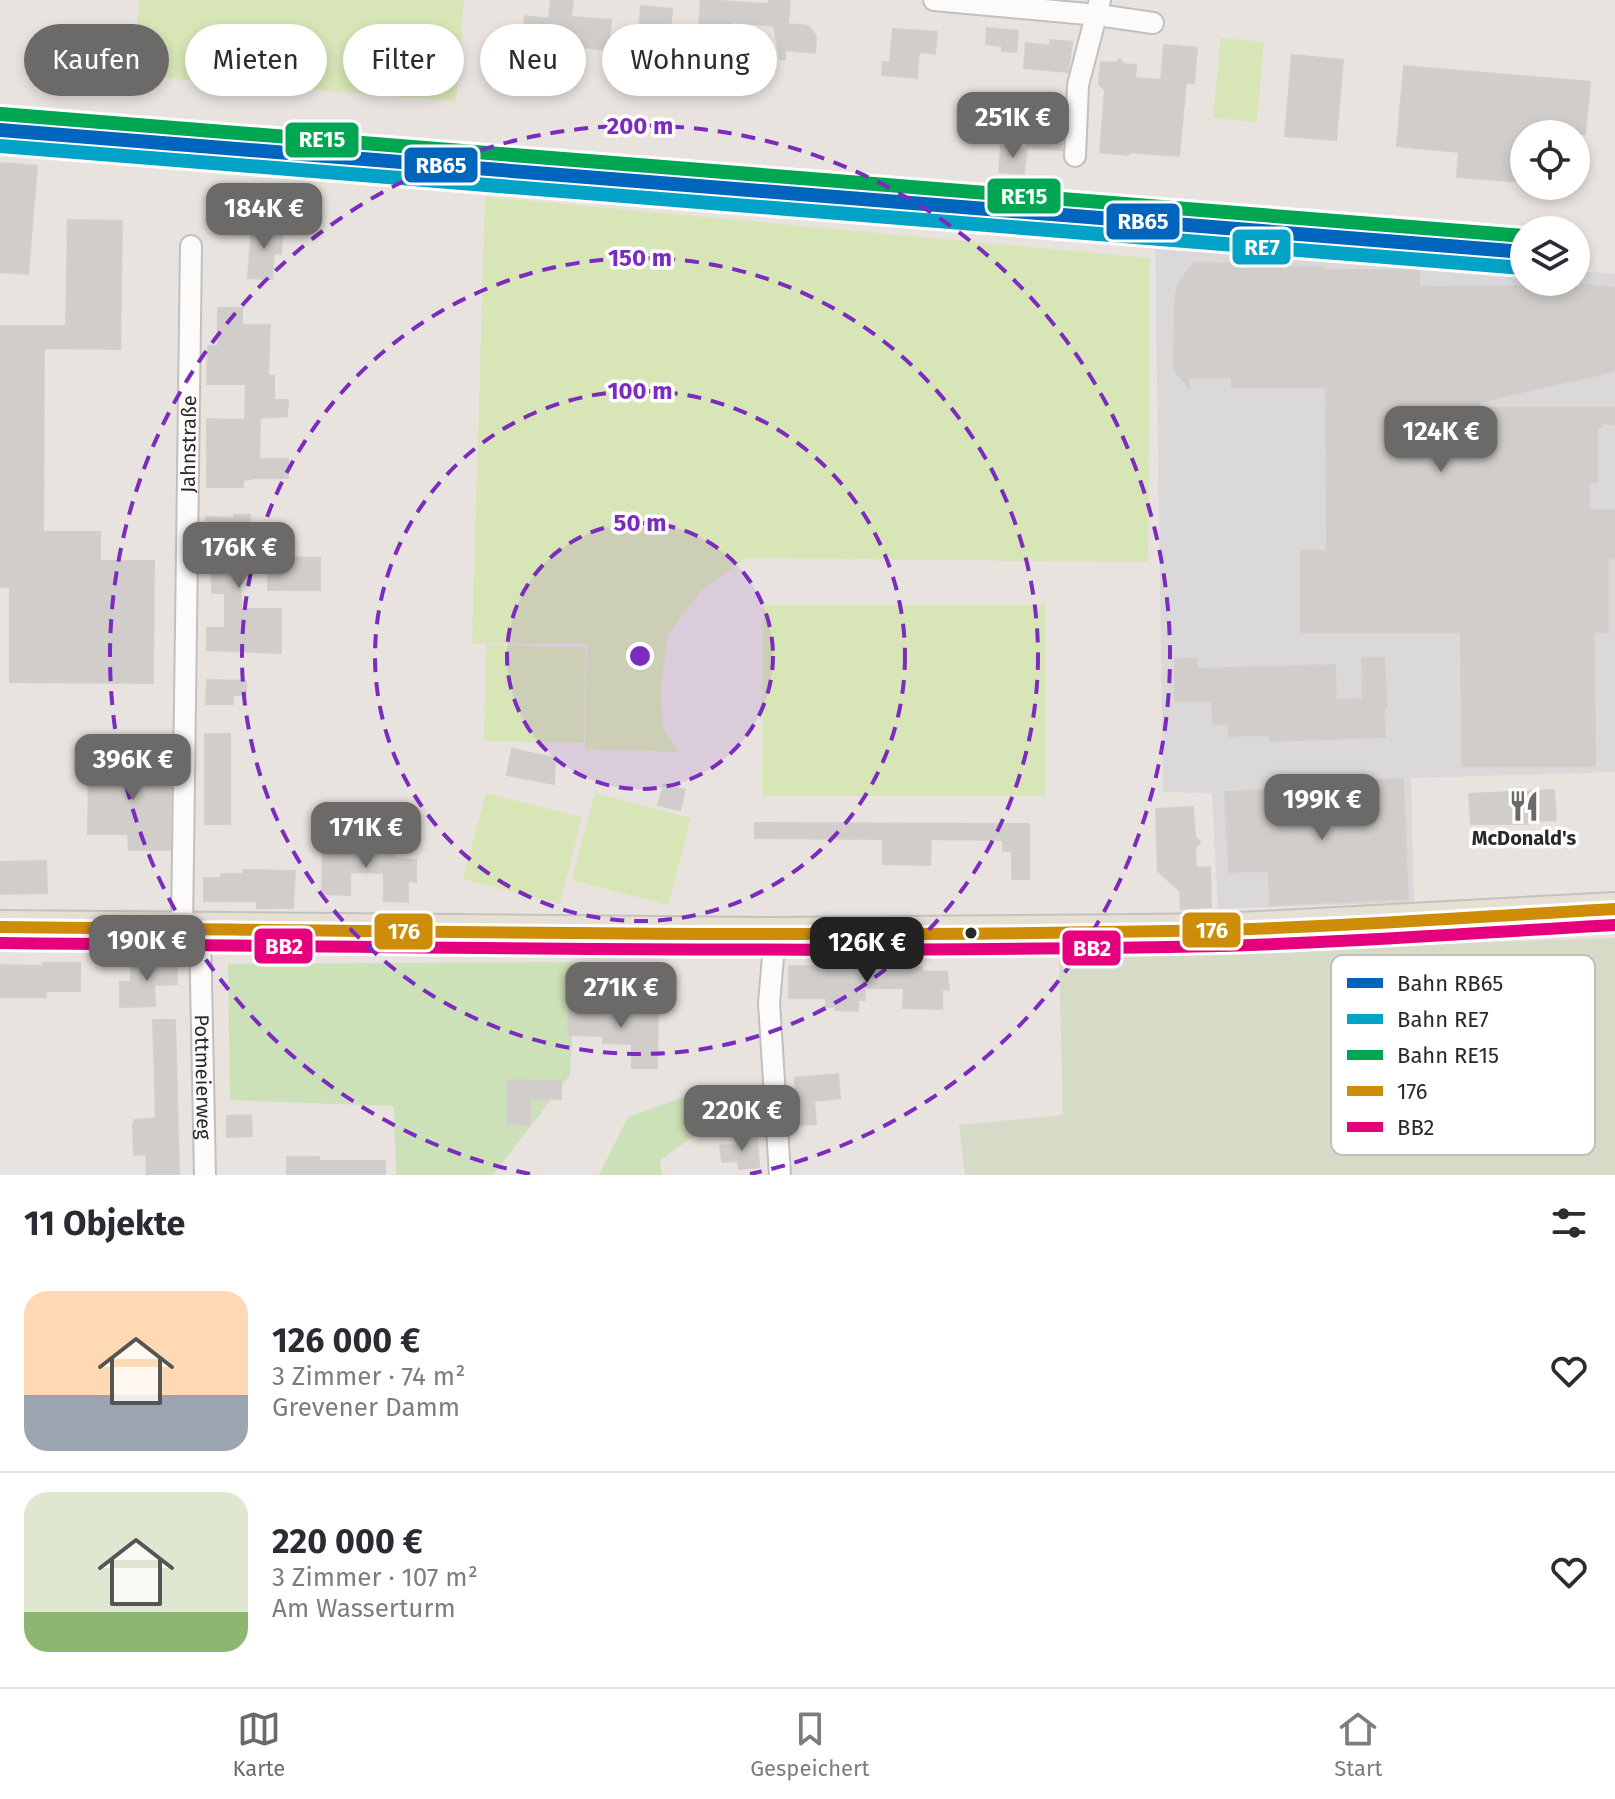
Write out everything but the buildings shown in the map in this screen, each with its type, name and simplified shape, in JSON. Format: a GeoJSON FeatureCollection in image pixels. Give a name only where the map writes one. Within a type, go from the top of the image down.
{"type":"FeatureCollection","features":[{"type":"Feature","properties":{"kind":"main road"},"geometry":{"type":"LineString","coordinates":[[0,927],[775,934],[1210,930],[1615,909]]}},
{"type":"Feature","properties":{"kind":"street"},"geometry":{"type":"LineString","coordinates":[[934,0],[1099,7],[1153,23]]}},
{"type":"Feature","properties":{"kind":"street"},"geometry":{"type":"LineString","coordinates":[[1075,156],[1078,85],[1099,7]]}},
{"type":"Feature","properties":{"kind":"street","name":"Jahnstraße"},"geometry":{"type":"LineString","coordinates":[[191,246],[191,930]]}},
{"type":"Feature","properties":{"kind":"street","name":"Pottmeierweg"},"geometry":{"type":"LineString","coordinates":[[191,930],[205,1175]]}},
{"type":"Feature","properties":{"kind":"street"},"geometry":{"type":"LineString","coordinates":[[775,934],[769,1003],[780,1175]]}},
{"type":"Feature","properties":{"kind":"shaded area"},"geometry":{"type":"Polygon","coordinates":[[[1155,240],[1510,266],[1510,296],[1590,296],[1590,272],[1615,274],[1615,772],[1411,778],[1414,902],[1218,909],[1212,793],[1163,792],[1155,240]]]}},
{"type":"Feature","properties":{"kind":"green space"},"geometry":{"type":"Polygon","coordinates":[[[139,0],[464,0],[462,24],[343,24],[343,92],[327,91],[327,24],[185,24],[185,80],[169,79],[169,24],[137,24],[139,0]]]}},
{"type":"Feature","properties":{"kind":"green space"},"geometry":{"type":"Polygon","coordinates":[[[1221,38],[1264,42],[1257,122],[1213,118],[1221,38]]]}},
{"type":"Feature","properties":{"kind":"green space"},"geometry":{"type":"Polygon","coordinates":[[[392,96],[456,96],[456,101],[392,96]]]}},
{"type":"Feature","properties":{"kind":"green space"},"geometry":{"type":"Polygon","coordinates":[[[485,197],[1150,258],[1148,562],[746,558],[700,592],[668,634],[661,685],[662,725],[677,752],[585,749],[587,643],[472,644],[485,197]]]}},
{"type":"Feature","properties":{"kind":"green space"},"geometry":{"type":"Polygon","coordinates":[[[763,605],[1046,605],[1046,796],[762,796],[763,605]]]}},
{"type":"Feature","properties":{"kind":"green space"},"geometry":{"type":"Polygon","coordinates":[[[486,645],[585,647],[584,743],[484,741],[486,645]]]}},
{"type":"Feature","properties":{"kind":"green space"},"geometry":{"type":"Polygon","coordinates":[[[486,793],[582,817],[560,904],[463,879],[486,793]]]}},
{"type":"Feature","properties":{"kind":"green space"},"geometry":{"type":"Polygon","coordinates":[[[595,793],[691,818],[668,905],[572,880],[595,793]]]}},
{"type":"Feature","properties":{"kind":"green space"},"geometry":{"type":"Polygon","coordinates":[[[1615,938],[1615,1175],[965,1175],[959,1125],[1063,1115],[1059,957],[1615,938]]]}},
{"type":"Feature","properties":{"kind":"green space"},"geometry":{"type":"Polygon","coordinates":[[[577,962],[570,1075],[493,1175],[396,1175],[394,1106],[230,1100],[228,964],[577,962]]]}},
{"type":"Feature","properties":{"kind":"green space"},"geometry":{"type":"Polygon","coordinates":[[[706,1089],[710,1125],[660,1160],[662,1175],[599,1175],[628,1117],[706,1089]]]}},
{"type":"Feature","properties":{"kind":"rail line","name":"RE15"},"geometry":{"type":"LineString","coordinates":[[1,114],[1510,235]]}},
{"type":"Feature","properties":{"kind":"rail line","name":"RB65"},"geometry":{"type":"LineString","coordinates":[[0,130],[1510,251]]}},
{"type":"Feature","properties":{"kind":"rail line","name":"RE7"},"geometry":{"type":"LineString","coordinates":[[0,146],[1510,267]]}},
{"type":"Feature","properties":{"kind":"transit line","name":"176"},"geometry":{"type":"LineString","coordinates":[[0,927],[609,933],[1066,933],[1317,926],[1615,909]]}},
{"type":"Feature","properties":{"kind":"transit line","name":"BB2"},"geometry":{"type":"LineString","coordinates":[[0,943],[609,949],[1066,948],[1317,942],[1615,925]]}},
{"type":"Feature","properties":{"kind":"place","name":"McDonald's"},"geometry":{"type":"Point","coordinates":[1524,806]}}]}
